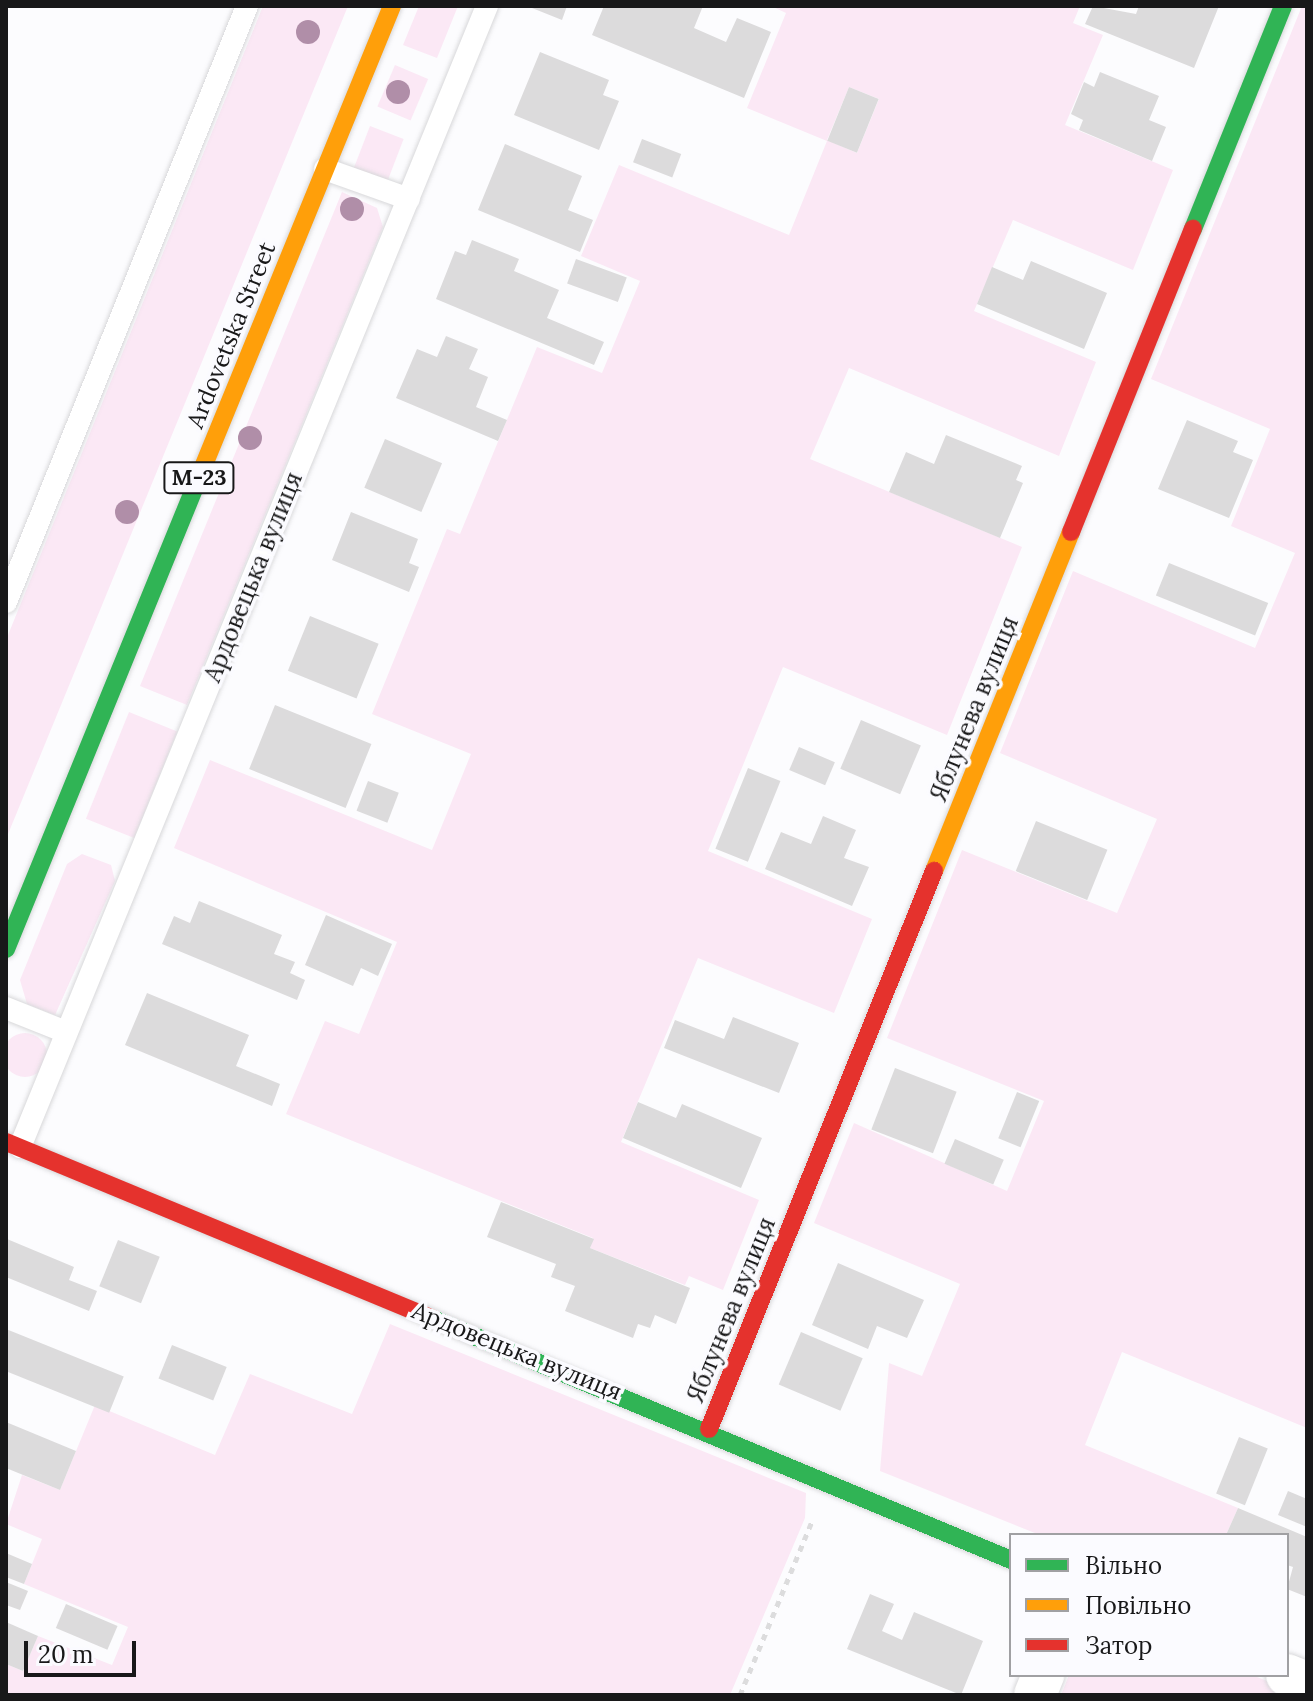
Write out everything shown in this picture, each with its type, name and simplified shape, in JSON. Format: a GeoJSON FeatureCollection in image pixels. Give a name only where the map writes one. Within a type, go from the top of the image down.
{"type":"FeatureCollection","features":[{"type":"Feature","properties":{"kind":"main road","name":"Ardovetska Street"},"geometry":{"type":"LineString","coordinates":[[6,949],[392,6]]}},
{"type":"Feature","properties":{"kind":"main road","name":"Яблунева вулиця"},"geometry":{"type":"LineString","coordinates":[[709,1429],[1283,6]]}},
{"type":"Feature","properties":{"kind":"main road","name":"Ардовецька вулиця"},"geometry":{"type":"LineString","coordinates":[[13,1145],[709,1429],[1009,1559]]}},
{"type":"Feature","properties":{"kind":"lane"},"geometry":{"type":"LineString","coordinates":[[6,602],[247,6]]}},
{"type":"Feature","properties":{"kind":"lane","name":"Ардовецька вулиця"},"geometry":{"type":"LineString","coordinates":[[13,1145],[66,1032],[487,6]]}},
{"type":"Feature","properties":{"kind":"lane"},"geometry":{"type":"LineString","coordinates":[[325,169],[409,199]]}},
{"type":"Feature","properties":{"kind":"lane"},"geometry":{"type":"LineString","coordinates":[[6,1008],[66,1032]]}},
{"type":"Feature","properties":{"kind":"path"},"geometry":{"type":"LineString","coordinates":[[740,1695],[829,1481]]}},
{"type":"Feature","properties":{"kind":"shaded area"},"geometry":{"type":"Polygon","coordinates":[[[263,6],[348,6],[6,839],[6,640],[263,6]]]}},
{"type":"Feature","properties":{"kind":"shaded area"},"geometry":{"type":"Polygon","coordinates":[[[419,6],[458,6],[437,58],[403,45],[419,6]]]}},
{"type":"Feature","properties":{"kind":"shaded area"},"geometry":{"type":"Polygon","coordinates":[[[771,6],[1080,6],[1073,23],[1103,35],[1065,125],[1173,170],[1133,270],[1013,220],[974,311],[1096,362],[1059,456],[849,368],[810,459],[1022,547],[947,735],[783,667],[708,851],[872,919],[834,1013],[698,958],[621,1142],[759,1200],[723,1290],[689,1276],[685,1285],[590,1248],[593,1238],[286,1114],[325,1021],[359,1034],[397,942],[174,848],[210,760],[432,850],[471,754],[372,714],[447,529],[460,534],[537,347],[602,373],[640,281],[581,256],[619,165],[789,235],[827,141],[747,108],[786,13],[771,6]],[[849,87],[827,140],[857,153],[879,99],[849,87]]]}},
{"type":"Feature","properties":{"kind":"shaded area"},"geometry":{"type":"Polygon","coordinates":[[[1302,6],[1307,6],[1307,1428],[1122,1352],[1085,1445],[1238,1508],[1227,1533],[1035,1533],[880,1471],[889,1363],[922,1376],[960,1284],[814,1223],[854,1123],[1007,1191],[1044,1101],[887,1038],[962,850],[1117,913],[1157,819],[1000,753],[1073,571],[1255,648],[1295,553],[1231,526],[1270,429],[1151,379],[1302,6]]]}},
{"type":"Feature","properties":{"kind":"shaded area"},"geometry":{"type":"Polygon","coordinates":[[[395,65],[428,79],[411,120],[377,106],[395,65]]]}},
{"type":"Feature","properties":{"kind":"shaded area"},"geometry":{"type":"Polygon","coordinates":[[[370,126],[404,139],[387,181],[354,168],[370,126]]]}},
{"type":"Feature","properties":{"kind":"shaded area"},"geometry":{"type":"Polygon","coordinates":[[[342,192],[377,208],[383,227],[187,705],[140,686],[342,192]]]}},
{"type":"Feature","properties":{"kind":"shaded area"},"geometry":{"type":"Polygon","coordinates":[[[129,712],[177,731],[134,838],[86,819],[129,712]]]}},
{"type":"Feature","properties":{"kind":"shaded area"},"geometry":{"type":"Polygon","coordinates":[[[82,854],[111,865],[115,881],[55,1015],[27,1004],[20,980],[67,864],[82,854]]]}},
{"type":"Feature","properties":{"kind":"shaded area"},"geometry":{"type":"Polygon","coordinates":[[[25,1033],[40,1040],[47,1055],[40,1070],[25,1077],[10,1070],[3,1055],[10,1040],[25,1033]]]}},
{"type":"Feature","properties":{"kind":"shaded area"},"geometry":{"type":"Polygon","coordinates":[[[390,1324],[806,1493],[805,1518],[730,1695],[6,1695],[6,1664],[23,1671],[38,1636],[112,1665],[128,1627],[24,1584],[42,1539],[6,1524],[22,1475],[60,1490],[95,1405],[215,1455],[250,1374],[352,1414],[390,1324]]]}},
{"type":"Feature","properties":{"kind":"shaded area"},"geometry":{"type":"Polygon","coordinates":[[[1068,1677],[1257,1677],[1302,1695],[1061,1695],[1068,1677]]]}},
{"type":"Feature","properties":{"kind":"building"},"geometry":{"type":"Polygon","coordinates":[[[527,6],[567,6],[562,20],[527,6]]]}},
{"type":"Feature","properties":{"kind":"building"},"geometry":{"type":"Polygon","coordinates":[[[604,6],[703,6],[694,28],[726,42],[737,18],[771,32],[744,98],[592,35],[604,6]]]}},
{"type":"Feature","properties":{"kind":"building"},"geometry":{"type":"Polygon","coordinates":[[[1093,6],[1136,14],[1139,6],[1219,6],[1194,68],[1085,24],[1093,6]]]}},
{"type":"Feature","properties":{"kind":"building"},"geometry":{"type":"Polygon","coordinates":[[[540,52],[609,80],[603,95],[619,101],[599,150],[514,115],[540,52]]]}},
{"type":"Feature","properties":{"kind":"building"},"geometry":{"type":"Polygon","coordinates":[[[1100,72],[1159,96],[1149,120],[1166,127],[1152,161],[1079,130],[1083,120],[1071,114],[1084,82],[1094,87],[1100,72]]]}},
{"type":"Feature","properties":{"kind":"building"},"geometry":{"type":"Polygon","coordinates":[[[849,87],[879,99],[857,153],[827,141],[849,87]]]}},
{"type":"Feature","properties":{"kind":"building"},"geometry":{"type":"Polygon","coordinates":[[[642,139],[681,154],[672,177],[633,162],[642,139]]]}},
{"type":"Feature","properties":{"kind":"building"},"geometry":{"type":"Polygon","coordinates":[[[505,144],[582,176],[568,210],[593,220],[580,252],[478,210],[505,144]]]}},
{"type":"Feature","properties":{"kind":"building"},"geometry":{"type":"Polygon","coordinates":[[[472,240],[519,259],[514,271],[559,290],[547,318],[604,342],[594,365],[436,299],[455,251],[466,255],[472,240]]]}},
{"type":"Feature","properties":{"kind":"building"},"geometry":{"type":"Polygon","coordinates":[[[576,259],[627,277],[618,302],[567,283],[576,259]]]}},
{"type":"Feature","properties":{"kind":"building"},"geometry":{"type":"Polygon","coordinates":[[[1031,261],[1107,293],[1084,349],[977,304],[992,267],[1023,280],[1031,261]]]}},
{"type":"Feature","properties":{"kind":"building"},"geometry":{"type":"Polygon","coordinates":[[[446,336],[478,349],[469,369],[488,377],[476,407],[507,420],[498,441],[396,398],[417,349],[437,357],[446,336]]]}},
{"type":"Feature","properties":{"kind":"building"},"geometry":{"type":"Polygon","coordinates":[[[1187,420],[1238,441],[1233,452],[1253,460],[1229,518],[1158,489],[1187,420]]]}},
{"type":"Feature","properties":{"kind":"building"},"geometry":{"type":"Polygon","coordinates":[[[946,435],[1022,466],[1016,480],[1023,483],[1000,538],[889,492],[906,452],[934,464],[946,435]]]}},
{"type":"Feature","properties":{"kind":"building"},"geometry":{"type":"Polygon","coordinates":[[[385,439],[442,463],[421,512],[364,488],[385,439]]]}},
{"type":"Feature","properties":{"kind":"building"},"geometry":{"type":"Polygon","coordinates":[[[351,512],[418,539],[409,563],[419,567],[409,592],[332,560],[351,512]]]}},
{"type":"Feature","properties":{"kind":"building"},"geometry":{"type":"Polygon","coordinates":[[[1169,563],[1268,603],[1255,636],[1156,595],[1169,563]]]}},
{"type":"Feature","properties":{"kind":"building"},"geometry":{"type":"Polygon","coordinates":[[[310,616],[379,644],[357,698],[288,671],[310,616]]]}},
{"type":"Feature","properties":{"kind":"building"},"geometry":{"type":"Polygon","coordinates":[[[275,705],[371,744],[346,808],[249,769],[275,705]]]}},
{"type":"Feature","properties":{"kind":"building"},"geometry":{"type":"Polygon","coordinates":[[[861,720],[921,745],[900,794],[840,769],[861,720]]]}},
{"type":"Feature","properties":{"kind":"building"},"geometry":{"type":"Polygon","coordinates":[[[799,747],[835,762],[825,785],[789,770],[799,747]]]}},
{"type":"Feature","properties":{"kind":"building"},"geometry":{"type":"Polygon","coordinates":[[[748,768],[780,781],[748,862],[715,849],[748,768]]]}},
{"type":"Feature","properties":{"kind":"building"},"geometry":{"type":"Polygon","coordinates":[[[368,781],[399,793],[387,823],[357,811],[368,781]]]}},
{"type":"Feature","properties":{"kind":"building"},"geometry":{"type":"Polygon","coordinates":[[[823,816],[856,830],[844,858],[869,867],[852,906],[765,869],[781,832],[811,844],[823,816]]]}},
{"type":"Feature","properties":{"kind":"building"},"geometry":{"type":"Polygon","coordinates":[[[1036,821],[1107,850],[1087,900],[1016,871],[1036,821]]]}},
{"type":"Feature","properties":{"kind":"building"},"geometry":{"type":"Polygon","coordinates":[[[199,901],[282,935],[274,954],[295,962],[290,973],[305,980],[297,1000],[162,944],[174,916],[190,923],[199,901]]]}},
{"type":"Feature","properties":{"kind":"building"},"geometry":{"type":"Polygon","coordinates":[[[326,915],[392,944],[378,976],[361,968],[353,986],[305,965],[326,915]]]}},
{"type":"Feature","properties":{"kind":"building"},"geometry":{"type":"Polygon","coordinates":[[[147,993],[249,1035],[236,1066],[280,1084],[272,1106],[125,1045],[147,993]]]}},
{"type":"Feature","properties":{"kind":"building"},"geometry":{"type":"Polygon","coordinates":[[[733,1017],[799,1043],[779,1093],[664,1048],[675,1020],[724,1039],[733,1017]]]}},
{"type":"Feature","properties":{"kind":"building"},"geometry":{"type":"Polygon","coordinates":[[[895,1068],[957,1092],[933,1153],[871,1130],[895,1068]]]}},
{"type":"Feature","properties":{"kind":"building"},"geometry":{"type":"Polygon","coordinates":[[[1017,1092],[1039,1101],[1021,1147],[998,1138],[1017,1092]]]}},
{"type":"Feature","properties":{"kind":"building"},"geometry":{"type":"Polygon","coordinates":[[[638,1102],[676,1118],[682,1104],[762,1138],[741,1188],[623,1138],[638,1102]]]}},
{"type":"Feature","properties":{"kind":"building"},"geometry":{"type":"Polygon","coordinates":[[[955,1139],[1004,1160],[993,1185],[944,1164],[955,1139]]]}},
{"type":"Feature","properties":{"kind":"building"},"geometry":{"type":"Polygon","coordinates":[[[501,1202],[594,1239],[590,1248],[690,1288],[676,1324],[655,1315],[650,1328],[638,1324],[633,1338],[565,1311],[575,1286],[551,1277],[556,1264],[487,1237],[501,1202]]]}},
{"type":"Feature","properties":{"kind":"building"},"geometry":{"type":"Polygon","coordinates":[[[7,1239],[74,1267],[69,1280],[97,1291],[89,1311],[6,1277],[7,1239]]]}},
{"type":"Feature","properties":{"kind":"building"},"geometry":{"type":"Polygon","coordinates":[[[118,1240],[160,1257],[141,1303],[99,1286],[118,1240]]]}},
{"type":"Feature","properties":{"kind":"building"},"geometry":{"type":"Polygon","coordinates":[[[838,1263],[924,1300],[907,1338],[877,1326],[868,1349],[812,1325],[838,1263]]]}},
{"type":"Feature","properties":{"kind":"building"},"geometry":{"type":"Polygon","coordinates":[[[6,1329],[124,1377],[109,1413],[6,1371],[6,1329]]]}},
{"type":"Feature","properties":{"kind":"building"},"geometry":{"type":"Polygon","coordinates":[[[801,1332],[863,1358],[840,1411],[779,1384],[801,1332]]]}},
{"type":"Feature","properties":{"kind":"building"},"geometry":{"type":"Polygon","coordinates":[[[172,1345],[227,1367],[213,1400],[159,1378],[172,1345]]]}},
{"type":"Feature","properties":{"kind":"building"},"geometry":{"type":"Polygon","coordinates":[[[6,1422],[76,1451],[60,1490],[6,1468],[6,1422]]]}},
{"type":"Feature","properties":{"kind":"building"},"geometry":{"type":"Polygon","coordinates":[[[1239,1437],[1268,1449],[1245,1505],[1216,1494],[1239,1437]]]}},
{"type":"Feature","properties":{"kind":"building"},"geometry":{"type":"Polygon","coordinates":[[[1288,1491],[1307,1499],[1307,1527],[1278,1515],[1288,1491]]]}},
{"type":"Feature","properties":{"kind":"building"},"geometry":{"type":"Polygon","coordinates":[[[1238,1508],[1307,1537],[1307,1597],[1289,1590],[1293,1567],[1289,1566],[1289,1533],[1227,1533],[1238,1508]]]}},
{"type":"Feature","properties":{"kind":"building"},"geometry":{"type":"Polygon","coordinates":[[[6,1553],[32,1564],[24,1584],[6,1577],[6,1553]]]}},
{"type":"Feature","properties":{"kind":"building"},"geometry":{"type":"Polygon","coordinates":[[[6,1582],[28,1591],[20,1610],[6,1605],[6,1582]]]}},
{"type":"Feature","properties":{"kind":"building"},"geometry":{"type":"Polygon","coordinates":[[[870,1594],[894,1604],[882,1631],[902,1640],[914,1612],[983,1641],[961,1695],[847,1649],[870,1594]]]}},
{"type":"Feature","properties":{"kind":"building"},"geometry":{"type":"Polygon","coordinates":[[[66,1604],[118,1626],[107,1650],[56,1628],[66,1604]]]}},
{"type":"Feature","properties":{"kind":"building"},"geometry":{"type":"Polygon","coordinates":[[[6,1622],[38,1636],[23,1671],[6,1664],[6,1622]]]}},
{"type":"Feature","properties":{"kind":"traffic: fast"},"geometry":{"type":"LineString","coordinates":[[1193,229],[1283,6]]}},
{"type":"Feature","properties":{"kind":"traffic: fast"},"geometry":{"type":"LineString","coordinates":[[6,949],[199,477]]}},
{"type":"Feature","properties":{"kind":"traffic: fast"},"geometry":{"type":"LineString","coordinates":[[433,1319],[1009,1559]]}},
{"type":"Feature","properties":{"kind":"traffic: slow"},"geometry":{"type":"LineString","coordinates":[[199,477],[392,6]]}},
{"type":"Feature","properties":{"kind":"traffic: slow"},"geometry":{"type":"LineString","coordinates":[[934,871],[1071,532]]}},
{"type":"Feature","properties":{"kind":"traffic: jam"},"geometry":{"type":"LineString","coordinates":[[1071,532],[1193,229]]}},
{"type":"Feature","properties":{"kind":"traffic: jam"},"geometry":{"type":"LineString","coordinates":[[709,1429],[934,871]]}},
{"type":"Feature","properties":{"kind":"traffic: jam"},"geometry":{"type":"LineString","coordinates":[[6,1142],[433,1319]]}}]}
